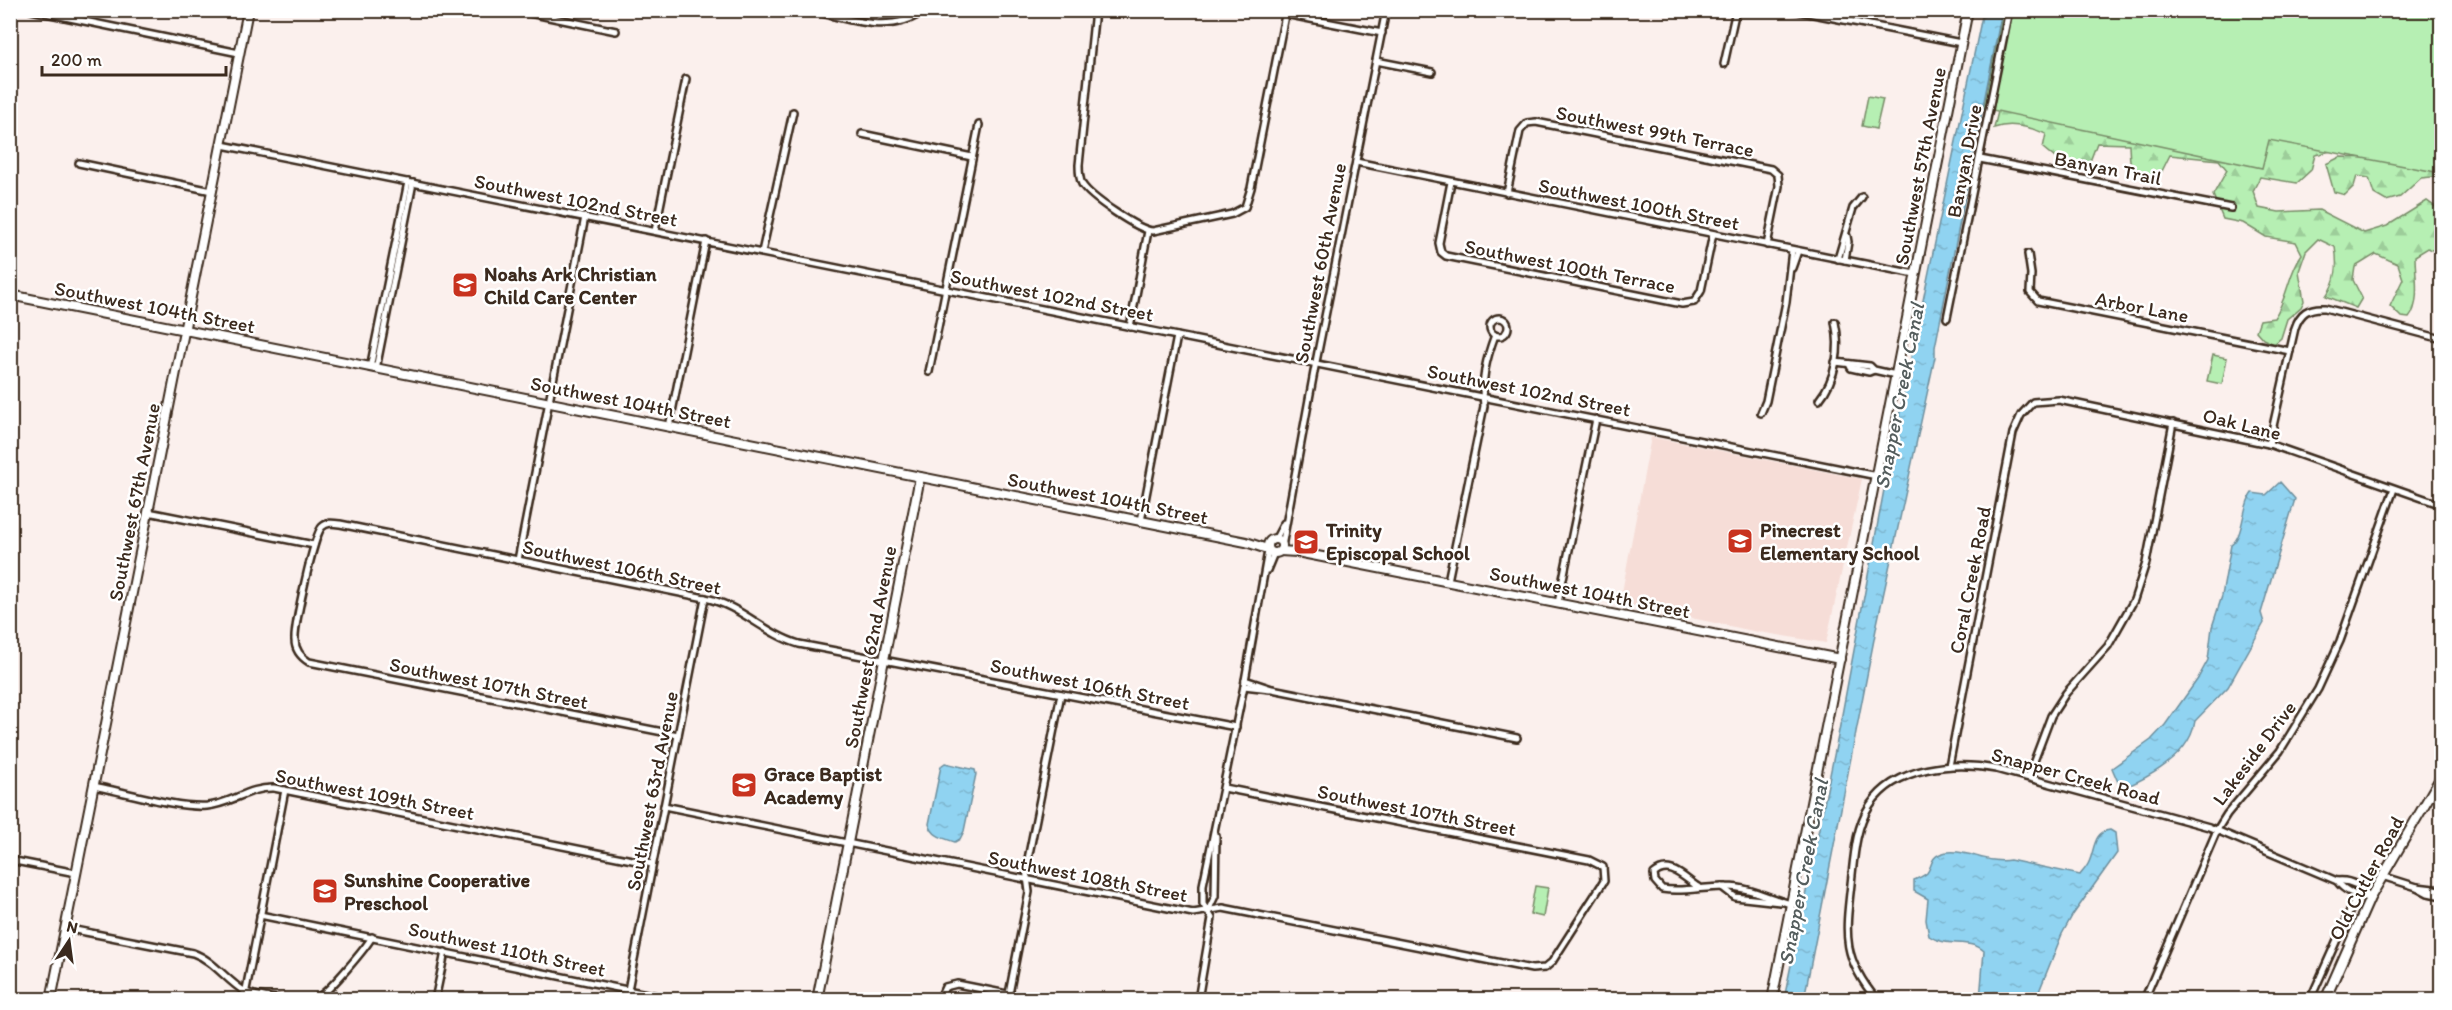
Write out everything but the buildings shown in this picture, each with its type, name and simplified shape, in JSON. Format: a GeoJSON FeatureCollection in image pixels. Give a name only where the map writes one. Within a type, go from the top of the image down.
{"type":"FeatureCollection","features":[{"type":"Feature","properties":{"kind":"street"},"geometry":{"type":"LineString","coordinates":[[31,10],[240,52]]}},
{"type":"Feature","properties":{"kind":"street","name":"Southwest 67th Avenue"},"geometry":{"type":"LineString","coordinates":[[51,999],[248,10]]}},
{"type":"Feature","properties":{"kind":"street"},"geometry":{"type":"LineString","coordinates":[[515,10],[616,31]]}},
{"type":"Feature","properties":{"kind":"street"},"geometry":{"type":"LineString","coordinates":[[810,10],[878,25],[905,22],[925,10]]}},
{"type":"Feature","properties":{"kind":"street"},"geometry":{"type":"LineString","coordinates":[[1095,10],[1080,180],[1097,198],[1148,231],[1232,214],[1245,207],[1251,188],[1286,12],[1382,33]]}},
{"type":"Feature","properties":{"kind":"street","name":"Southwest 60th Avenue"},"geometry":{"type":"LineString","coordinates":[[1198,999],[1212,918],[1203,903],[1202,894],[1266,572],[1285,522],[1386,10]]}},
{"type":"Feature","properties":{"kind":"street"},"geometry":{"type":"LineString","coordinates":[[1724,64],[1736,10]]}},
{"type":"Feature","properties":{"kind":"street"},"geometry":{"type":"LineString","coordinates":[[1793,10],[1961,43]]}},
{"type":"Feature","properties":{"kind":"street","name":"Southwest 57th Avenue"},"geometry":{"type":"LineString","coordinates":[[1772,999],[1968,10]]}},
{"type":"Feature","properties":{"kind":"street","name":"Banyan Drive"},"geometry":{"type":"LineString","coordinates":[[1947,318],[2009,10]]}},
{"type":"Feature","properties":{"kind":"street"},"geometry":{"type":"LineString","coordinates":[[1376,62],[1432,72]]}},
{"type":"Feature","properties":{"kind":"street"},"geometry":{"type":"LineString","coordinates":[[655,231],[686,80]]}},
{"type":"Feature","properties":{"kind":"street"},"geometry":{"type":"LineString","coordinates":[[762,252],[793,112]]}},
{"type":"Feature","properties":{"kind":"street","name":"Southwest 99th Terrace"},"geometry":{"type":"LineString","coordinates":[[1507,193],[1524,124],[1536,122],[1767,168],[1778,176],[1779,186],[1767,245]]}},
{"type":"Feature","properties":{"kind":"street"},"geometry":{"type":"LineString","coordinates":[[929,372],[979,124]]}},
{"type":"Feature","properties":{"kind":"street"},"geometry":{"type":"LineString","coordinates":[[862,134],[972,157]]}},
{"type":"Feature","properties":{"kind":"street","name":"Southwest 102nd Street"},"geometry":{"type":"LineString","coordinates":[[222,146],[1877,476]]}},
{"type":"Feature","properties":{"kind":"street","name":"Banyan Trail"},"geometry":{"type":"LineString","coordinates":[[1980,159],[2231,208]]}},
{"type":"Feature","properties":{"kind":"street","name":"Southwest 100th Street"},"geometry":{"type":"LineString","coordinates":[[1356,162],[1916,274]]}},
{"type":"Feature","properties":{"kind":"street"},"geometry":{"type":"LineString","coordinates":[[79,164],[212,191]]}},
{"type":"Feature","properties":{"kind":"street","name":"Southwest 100th Terrace"},"geometry":{"type":"LineString","coordinates":[[1451,182],[1440,240],[1441,252],[1449,257],[1659,299],[1685,304],[1694,302],[1701,291],[1713,234]]}},
{"type":"Feature","properties":{"kind":"street"},"geometry":{"type":"LineString","coordinates":[[373,368],[411,183]]}},
{"type":"Feature","properties":{"kind":"street"},"geometry":{"type":"LineString","coordinates":[[1842,259],[1853,208],[1862,197]]}},
{"type":"Feature","properties":{"kind":"street"},"geometry":{"type":"LineString","coordinates":[[518,560],[585,217]]}},
{"type":"Feature","properties":{"kind":"street"},"geometry":{"type":"LineString","coordinates":[[1130,327],[1148,231]]}},
{"type":"Feature","properties":{"kind":"street"},"geometry":{"type":"LineString","coordinates":[[669,427],[706,241]]}},
{"type":"Feature","properties":{"kind":"street"},"geometry":{"type":"LineString","coordinates":[[1761,413],[1769,384],[1795,250]]}},
{"type":"Feature","properties":{"kind":"street","name":"Arbor Lane"},"geometry":{"type":"LineString","coordinates":[[2028,254],[2031,274],[2030,292],[2038,301],[2289,351]]}},
{"type":"Feature","properties":{"kind":"street","name":"Southwest 104th Street"},"geometry":{"type":"LineString","coordinates":[[10,295],[1840,659]]}},
{"type":"Feature","properties":{"kind":"street"},"geometry":{"type":"LineString","coordinates":[[2270,444],[2296,324],[2306,311],[2325,308],[2442,339]]}},
{"type":"Feature","properties":{"kind":"street"},"geometry":{"type":"LineString","coordinates":[[1819,399],[1829,387],[1835,362],[1838,339],[1835,322]]}},
{"type":"Feature","properties":{"kind":"street"},"geometry":{"type":"LineString","coordinates":[[1448,581],[1484,406],[1484,373],[1496,335]]}},
{"type":"Feature","properties":{"kind":"street"},"geometry":{"type":"LineString","coordinates":[[1141,521],[1178,336]]}},
{"type":"Feature","properties":{"kind":"street"},"geometry":{"type":"LineString","coordinates":[[1835,362],[1870,366],[1874,370],[1896,375]]}},
{"type":"Feature","properties":{"kind":"street","name":"Oak Lane"},"geometry":{"type":"LineString","coordinates":[[2030,404],[2039,400],[2059,400],[2270,444],[2442,505]]}},
{"type":"Feature","properties":{"kind":"street","name":"Coral Creek Road"},"geometry":{"type":"LineString","coordinates":[[1949,766],[2013,433],[2017,420],[2030,404]]}},
{"type":"Feature","properties":{"kind":"street"},"geometry":{"type":"LineString","coordinates":[[1558,603],[1596,419]]}},
{"type":"Feature","properties":{"kind":"street"},"geometry":{"type":"LineString","coordinates":[[2028,777],[2051,716],[2066,693],[2108,646],[2134,600],[2146,563],[2173,423]]}},
{"type":"Feature","properties":{"kind":"street","name":"Southwest 62nd Avenue"},"geometry":{"type":"LineString","coordinates":[[817,999],[920,477]]}},
{"type":"Feature","properties":{"kind":"street","name":"Lakeside Drive"},"geometry":{"type":"LineString","coordinates":[[2144,999],[2217,830],[2227,814],[2257,781],[2286,742],[2318,688],[2340,641],[2394,489]]}},
{"type":"Feature","properties":{"kind":"street"},"geometry":{"type":"LineString","coordinates":[[148,512],[314,545]]}},
{"type":"Feature","properties":{"kind":"street","name":"Southwest 106th Street"},"geometry":{"type":"LineString","coordinates":[[314,545],[320,529],[333,523],[705,598],[726,604],[787,640],[1236,727]]}},
{"type":"Feature","properties":{"kind":"street","name":"Southwest 107th Street"},"geometry":{"type":"LineString","coordinates":[[314,545],[295,631],[298,652],[305,659],[318,665],[678,735]]}},
{"type":"Feature","properties":{"kind":"street","name":"Southwest 63rd Avenue"},"geometry":{"type":"LineString","coordinates":[[628,990],[705,598]]}},
{"type":"Feature","properties":{"kind":"street"},"geometry":{"type":"LineString","coordinates":[[1245,683],[1516,738]]}},
{"type":"Feature","properties":{"kind":"street"},"geometry":{"type":"LineString","coordinates":[[1009,994],[1029,892],[1026,870],[1061,694]]}},
{"type":"Feature","properties":{"kind":"street","name":"Snapper Creek Road"},"geometry":{"type":"LineString","coordinates":[[1877,999],[1857,972],[1851,960],[1847,941],[1851,885],[1860,830],[1874,800],[1895,781],[1908,775],[1949,766],[1985,767],[2028,777],[2217,830],[2337,881],[2344,880],[2365,889],[2370,898]]}},
{"type":"Feature","properties":{"kind":"street","name":"Old Cutler Road"},"geometry":{"type":"LineString","coordinates":[[2325,999],[2370,898],[2440,782]]}},
{"type":"Feature","properties":{"kind":"street","name":"Southwest 109th Street"},"geometry":{"type":"LineString","coordinates":[[93,786],[194,806],[212,805],[260,789],[285,790],[652,864]]}},
{"type":"Feature","properties":{"kind":"street","name":"Southwest 107th Street"},"geometry":{"type":"LineString","coordinates":[[1224,788],[1589,860],[1603,867],[1605,878],[1598,893],[1552,963],[1541,969]]}},
{"type":"Feature","properties":{"kind":"street"},"geometry":{"type":"LineString","coordinates":[[244,999],[285,790]]}},
{"type":"Feature","properties":{"kind":"street","name":"Southwest 108th Street"},"geometry":{"type":"LineString","coordinates":[[664,806],[1193,913],[1223,908],[1526,968],[1541,969]]}},
{"type":"Feature","properties":{"kind":"street","name":"Southwest 60th Avenue"},"geometry":{"type":"LineString","coordinates":[[1208,911],[1215,896],[1215,834]]}},
{"type":"Feature","properties":{"kind":"street"},"geometry":{"type":"LineString","coordinates":[[10,860],[76,873]]}},
{"type":"Feature","properties":{"kind":"street"},"geometry":{"type":"LineString","coordinates":[[1698,887],[1672,869],[1663,869],[1654,874],[1655,881],[1662,889],[1739,888],[1791,904]]}},
{"type":"Feature","properties":{"kind":"street"},"geometry":{"type":"LineString","coordinates":[[2382,876],[2417,887],[2442,890]]}},
{"type":"Feature","properties":{"kind":"street","name":"Snapper Creek Road"},"geometry":{"type":"LineString","coordinates":[[2337,881],[2341,887],[2357,895],[2370,898]]}},
{"type":"Feature","properties":{"kind":"street"},"geometry":{"type":"LineString","coordinates":[[2417,887],[2428,893],[2442,896]]}},
{"type":"Feature","properties":{"kind":"street","name":"Old Cutler Road"},"geometry":{"type":"LineString","coordinates":[[2310,999],[2357,895]]}},
{"type":"Feature","properties":{"kind":"street","name":"Southwest 110th Street"},"geometry":{"type":"LineString","coordinates":[[260,915],[676,999]]}},
{"type":"Feature","properties":{"kind":"street"},"geometry":{"type":"LineString","coordinates":[[65,928],[193,953],[253,996],[316,998],[324,993],[372,937]]}},
{"type":"Feature","properties":{"kind":"street"},"geometry":{"type":"LineString","coordinates":[[435,999],[445,952]]}},
{"type":"Feature","properties":{"kind":"street"},"geometry":{"type":"LineString","coordinates":[[939,999],[945,987],[957,984],[1037,999]]}},
{"type":"Feature","properties":{"kind":"shaded area","name":"Pinecrest Elementary School"},"geometry":{"type":"Polygon","coordinates":[[[1651,437],[1862,479],[1826,643],[1753,631],[1620,603],[1651,437]]]}},
{"type":"Feature","properties":{"kind":"green space"},"geometry":{"type":"Polygon","coordinates":[[[2003,11],[2441,11],[2441,173],[2269,140],[2262,168],[1983,108],[2003,11]]]}},
{"type":"Feature","properties":{"kind":"green space"},"geometry":{"type":"Polygon","coordinates":[[[2003,91],[2442,162],[2441,176],[2421,178],[2400,197],[2386,201],[2374,194],[2369,178],[2357,176],[2354,186],[2345,195],[2334,192],[2326,164],[2340,157],[2374,158],[2339,149],[2315,155],[2311,170],[2297,183],[2260,177],[2253,191],[2259,208],[2279,212],[2319,210],[2364,233],[2387,226],[2427,201],[2441,211],[2441,254],[2428,248],[2415,256],[2416,297],[2413,312],[2409,318],[2401,317],[2390,306],[2403,279],[2398,264],[2376,254],[2355,267],[2353,280],[2362,298],[2356,308],[2326,296],[2336,273],[2335,247],[2318,239],[2306,251],[2299,271],[2304,301],[2301,307],[2287,319],[2281,338],[2274,344],[2263,339],[2256,331],[2260,320],[2274,318],[2279,310],[2297,261],[2302,254],[2296,242],[2266,237],[2243,223],[2223,219],[2213,195],[2227,170],[2219,160],[2170,155],[2156,183],[2133,170],[2129,144],[2097,143],[2087,169],[2060,162],[2043,148],[2046,134],[2020,126],[2007,125],[1994,128],[2003,91]]]}},
{"type":"Feature","properties":{"kind":"green space"},"geometry":{"type":"Polygon","coordinates":[[[1868,96],[1883,99],[1876,129],[1862,126],[1868,96]]]}},
{"type":"Feature","properties":{"kind":"green space"},"geometry":{"type":"Polygon","coordinates":[[[2213,355],[2227,358],[2222,384],[2207,381],[2213,355]]]}},
{"type":"Feature","properties":{"kind":"green space"},"geometry":{"type":"Polygon","coordinates":[[[1535,886],[1548,888],[1543,917],[1530,914],[1535,886]]]}},
{"type":"Feature","properties":{"kind":"water"},"geometry":{"type":"Polygon","coordinates":[[[1983,11],[2002,11],[1935,347],[1935,357],[1877,624],[1804,999],[1784,999],[1838,736],[1886,479],[1983,11]]]}},
{"type":"Feature","properties":{"kind":"water"},"geometry":{"type":"Polygon","coordinates":[[[2280,482],[2295,499],[2261,613],[2264,623],[2228,687],[2195,721],[2192,733],[2177,755],[2156,771],[2121,789],[2112,768],[2151,740],[2165,725],[2197,680],[2208,660],[2212,627],[2222,596],[2231,545],[2241,528],[2249,498],[2252,493],[2266,495],[2280,482]]]}},
{"type":"Feature","properties":{"kind":"water"},"geometry":{"type":"Polygon","coordinates":[[[945,763],[975,770],[976,774],[964,831],[960,839],[955,842],[936,834],[929,824],[941,766],[945,763]]]}},
{"type":"Feature","properties":{"kind":"water"},"geometry":{"type":"Polygon","coordinates":[[[2110,830],[2115,833],[2117,853],[2072,916],[2062,934],[2036,999],[1980,999],[1984,951],[1972,945],[1943,942],[1929,936],[1926,920],[1928,899],[1914,891],[1914,880],[1927,873],[1937,855],[1948,852],[1965,853],[1992,860],[2010,860],[2080,875],[2088,864],[2097,838],[2104,831],[2110,830]]]}},
{"type":"Feature","properties":{"kind":"place","name":"Noahs Ark Christian Child Care Center"},"geometry":{"type":"Point","coordinates":[465,285]}},
{"type":"Feature","properties":{"kind":"place","name":"Pinecrest Elementary School"},"geometry":{"type":"Point","coordinates":[1740,541]}},
{"type":"Feature","properties":{"kind":"place","name":"Trinity Episcopal School"},"geometry":{"type":"Point","coordinates":[1306,542]}},
{"type":"Feature","properties":{"kind":"place","name":"Grace Baptist Academy"},"geometry":{"type":"Point","coordinates":[744,785]}},
{"type":"Feature","properties":{"kind":"place","name":"Sunshine Cooperative Preschool"},"geometry":{"type":"Point","coordinates":[325,891]}},
{"type":"Feature","properties":{"kind":"water label","name":"Snapper Creek Canal"},"geometry":{"type":"Point","coordinates":[1899,396]}},
{"type":"Feature","properties":{"kind":"water label","name":"Snapper Creek Canal"},"geometry":{"type":"Point","coordinates":[1803,872]}}]}
